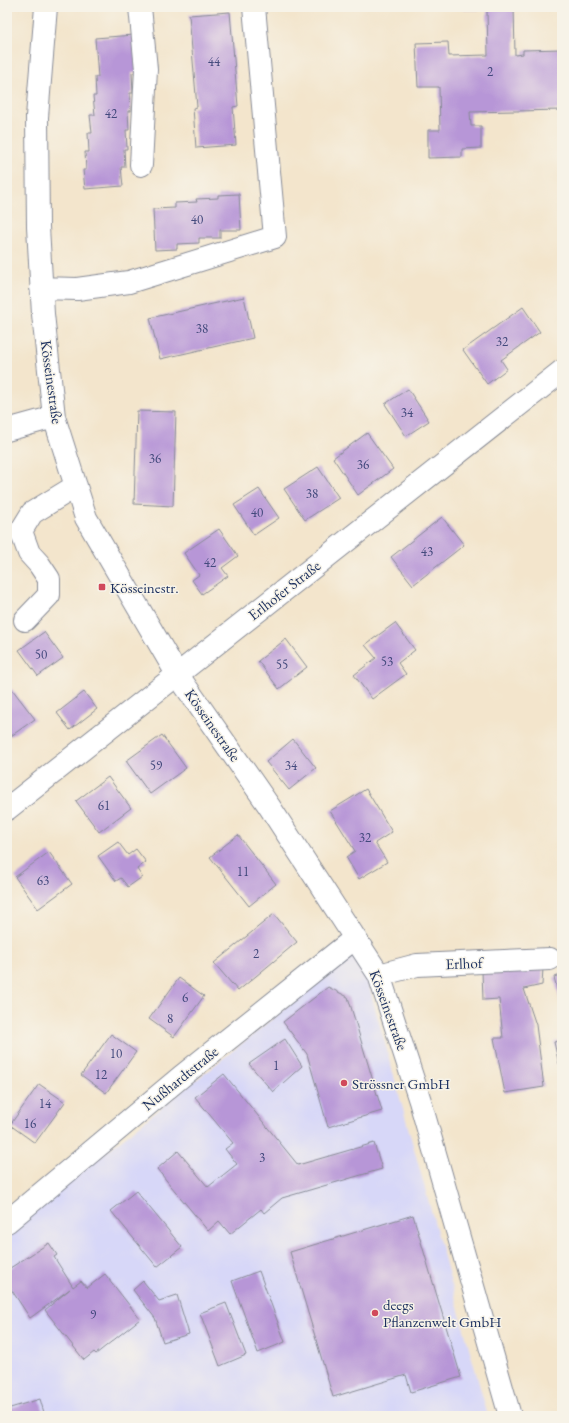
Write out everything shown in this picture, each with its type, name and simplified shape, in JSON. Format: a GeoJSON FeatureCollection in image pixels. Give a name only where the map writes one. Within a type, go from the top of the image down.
{"type":"FeatureCollection","features":[{"type":"Feature","properties":{"kind":"street","name":"Kösseinestraße"},"geometry":{"type":"LineString","coordinates":[[46,7],[37,117],[38,227],[41,288],[54,417],[86,518],[177,674],[269,806],[379,975],[420,1101],[510,1416]]}},
{"type":"Feature","properties":{"kind":"street"},"geometry":{"type":"LineString","coordinates":[[140,7],[146,69],[141,165]]}},
{"type":"Feature","properties":{"kind":"street"},"geometry":{"type":"LineString","coordinates":[[41,288],[77,289],[129,282],[275,237],[254,7]]}},
{"type":"Feature","properties":{"kind":"street","name":"Erlhofer Straße"},"geometry":{"type":"LineString","coordinates":[[7,809],[562,371]]}},
{"type":"Feature","properties":{"kind":"street"},"geometry":{"type":"LineString","coordinates":[[7,430],[54,417]]}},
{"type":"Feature","properties":{"kind":"street"},"geometry":{"type":"LineString","coordinates":[[25,620],[49,595],[49,579],[39,564],[29,554],[21,531],[32,513],[76,486]]}},
{"type":"Feature","properties":{"kind":"street","name":"Nußhardtstraße"},"geometry":{"type":"LineString","coordinates":[[7,1222],[182,1076],[355,938]]}},
{"type":"Feature","properties":{"kind":"street","name":"Erlhof"},"geometry":{"type":"LineString","coordinates":[[379,975],[417,965],[550,960]]}},
{"type":"Feature","properties":{"kind":"shaded area"},"geometry":{"type":"Polygon","coordinates":[[[359,950],[488,1416],[7,1416],[7,1225],[27,1215],[359,950]]]}},
{"type":"Feature","properties":{"kind":"building"},"geometry":{"type":"Polygon","coordinates":[[[462,7],[514,7],[515,55],[523,54],[523,50],[562,49],[562,110],[470,112],[471,126],[481,126],[481,148],[462,149],[462,157],[428,158],[428,130],[440,130],[439,87],[418,87],[416,43],[448,42],[449,56],[488,55],[487,10],[463,10],[462,7]]]}},
{"type":"Feature","properties":{"kind":"building"},"geometry":{"type":"Polygon","coordinates":[[[230,12],[238,106],[233,107],[236,145],[196,148],[193,108],[197,107],[189,15],[230,12]]]}},
{"type":"Feature","properties":{"kind":"building"},"geometry":{"type":"Polygon","coordinates":[[[134,35],[137,73],[132,73],[133,93],[130,93],[131,111],[128,111],[129,130],[126,130],[127,149],[124,149],[125,167],[121,167],[123,186],[85,189],[83,170],[86,170],[85,152],[89,152],[88,133],[92,133],[90,115],[95,115],[93,96],[96,96],[95,77],[98,77],[95,38],[134,35]]]}},
{"type":"Feature","properties":{"kind":"building"},"geometry":{"type":"Polygon","coordinates":[[[239,194],[241,230],[220,230],[220,238],[199,238],[199,243],[177,244],[177,249],[155,250],[153,209],[175,208],[175,203],[197,202],[196,199],[218,198],[218,195],[239,194]]]}},
{"type":"Feature","properties":{"kind":"building"},"geometry":{"type":"Polygon","coordinates":[[[244,297],[253,338],[160,359],[150,318],[244,297]]]}},
{"type":"Feature","properties":{"kind":"building"},"geometry":{"type":"Polygon","coordinates":[[[523,307],[540,332],[501,360],[507,369],[487,384],[463,350],[523,307]]]}},
{"type":"Feature","properties":{"kind":"building"},"geometry":{"type":"Polygon","coordinates":[[[408,389],[429,421],[406,436],[385,404],[408,389]]]}},
{"type":"Feature","properties":{"kind":"building"},"geometry":{"type":"Polygon","coordinates":[[[137,411],[176,412],[173,506],[134,504],[137,411]]]}},
{"type":"Feature","properties":{"kind":"building"},"geometry":{"type":"Polygon","coordinates":[[[367,433],[393,469],[358,495],[333,458],[367,433]]]}},
{"type":"Feature","properties":{"kind":"building"},"geometry":{"type":"Polygon","coordinates":[[[318,467],[339,498],[305,520],[284,489],[318,467]]]}},
{"type":"Feature","properties":{"kind":"building"},"geometry":{"type":"Polygon","coordinates":[[[259,489],[279,518],[254,535],[234,505],[259,489]]]}},
{"type":"Feature","properties":{"kind":"building"},"geometry":{"type":"Polygon","coordinates":[[[442,517],[464,545],[413,585],[391,557],[442,517]]]}},
{"type":"Feature","properties":{"kind":"building"},"geometry":{"type":"Polygon","coordinates":[[[219,529],[238,556],[222,568],[228,576],[202,594],[192,580],[199,575],[184,553],[219,529]]]}},
{"type":"Feature","properties":{"kind":"building"},"geometry":{"type":"Polygon","coordinates":[[[395,623],[415,650],[398,663],[406,674],[372,699],[354,675],[376,658],[365,645],[395,623]]]}},
{"type":"Feature","properties":{"kind":"building"},"geometry":{"type":"Polygon","coordinates":[[[44,632],[63,658],[38,676],[19,650],[44,632]]]}},
{"type":"Feature","properties":{"kind":"building"},"geometry":{"type":"Polygon","coordinates":[[[286,639],[307,667],[279,689],[258,661],[286,639]]]}},
{"type":"Feature","properties":{"kind":"building"},"geometry":{"type":"Polygon","coordinates":[[[12,689],[35,719],[11,736],[7,731],[7,693],[12,689]]]}},
{"type":"Feature","properties":{"kind":"building"},"geometry":{"type":"Polygon","coordinates":[[[84,692],[97,709],[70,730],[57,713],[84,692]]]}},
{"type":"Feature","properties":{"kind":"building"},"geometry":{"type":"Polygon","coordinates":[[[162,735],[186,768],[150,794],[126,761],[162,735]]]}},
{"type":"Feature","properties":{"kind":"building"},"geometry":{"type":"Polygon","coordinates":[[[293,739],[316,768],[289,790],[266,762],[293,739]]]}},
{"type":"Feature","properties":{"kind":"building"},"geometry":{"type":"Polygon","coordinates":[[[108,777],[131,808],[99,832],[76,801],[108,777]]]}},
{"type":"Feature","properties":{"kind":"building"},"geometry":{"type":"Polygon","coordinates":[[[366,789],[392,832],[375,843],[387,862],[359,879],[346,857],[355,851],[330,811],[366,789]]]}},
{"type":"Feature","properties":{"kind":"building"},"geometry":{"type":"Polygon","coordinates":[[[238,835],[276,884],[249,906],[210,857],[238,835]]]}},
{"type":"Feature","properties":{"kind":"building"},"geometry":{"type":"Polygon","coordinates":[[[118,842],[128,855],[136,849],[146,862],[137,869],[142,877],[128,887],[121,878],[116,881],[98,856],[118,842]]]}},
{"type":"Feature","properties":{"kind":"building"},"geometry":{"type":"Polygon","coordinates":[[[49,852],[72,884],[38,909],[15,877],[49,852]]]}},
{"type":"Feature","properties":{"kind":"building"},"geometry":{"type":"Polygon","coordinates":[[[274,914],[297,942],[238,991],[214,963],[274,914]]]}},
{"type":"Feature","properties":{"kind":"building"},"geometry":{"type":"Polygon","coordinates":[[[543,968],[542,985],[524,989],[536,1025],[544,1087],[505,1093],[494,1038],[503,1038],[499,999],[483,1000],[482,971],[543,968]]]}},
{"type":"Feature","properties":{"kind":"building"},"geometry":{"type":"Polygon","coordinates":[[[562,975],[562,1005],[561,1005],[554,977],[562,975]]]}},
{"type":"Feature","properties":{"kind":"building"},"geometry":{"type":"Polygon","coordinates":[[[179,978],[204,996],[174,1037],[149,1019],[179,978]]]}},
{"type":"Feature","properties":{"kind":"building","name":"Strössner GmbH"},"geometry":{"type":"Polygon","coordinates":[[[328,987],[348,997],[382,1111],[328,1127],[307,1054],[283,1022],[328,987]]]}},
{"type":"Feature","properties":{"kind":"building"},"geometry":{"type":"Polygon","coordinates":[[[111,1034],[136,1052],[106,1093],[81,1075],[111,1034]]]}},
{"type":"Feature","properties":{"kind":"building"},"geometry":{"type":"Polygon","coordinates":[[[285,1039],[302,1066],[273,1092],[249,1064],[285,1039]]]}},
{"type":"Feature","properties":{"kind":"building"},"geometry":{"type":"Polygon","coordinates":[[[562,1040],[562,1063],[559,1064],[554,1042],[562,1040]]]}},
{"type":"Feature","properties":{"kind":"building"},"geometry":{"type":"Polygon","coordinates":[[[224,1074],[298,1165],[374,1143],[382,1169],[282,1198],[264,1213],[261,1209],[230,1234],[219,1221],[208,1231],[157,1169],[178,1151],[208,1187],[237,1164],[225,1149],[233,1143],[195,1097],[224,1074]]]}},
{"type":"Feature","properties":{"kind":"building"},"geometry":{"type":"Polygon","coordinates":[[[39,1084],[65,1102],[35,1143],[10,1125],[39,1084]]]}},
{"type":"Feature","properties":{"kind":"building"},"geometry":{"type":"Polygon","coordinates":[[[136,1191],[182,1247],[157,1267],[111,1211],[136,1191]]]}},
{"type":"Feature","properties":{"kind":"building","name":"deegs Pflanzenwelt GmbH"},"geometry":{"type":"Polygon","coordinates":[[[413,1215],[461,1377],[411,1392],[406,1375],[333,1397],[290,1252],[413,1215]]]}},
{"type":"Feature","properties":{"kind":"building"},"geometry":{"type":"Polygon","coordinates":[[[49,1243],[57,1255],[54,1257],[73,1287],[81,1281],[87,1288],[105,1274],[140,1319],[96,1354],[94,1352],[84,1360],[45,1310],[70,1289],[30,1318],[7,1283],[7,1270],[49,1243]]]}},
{"type":"Feature","properties":{"kind":"building"},"geometry":{"type":"Polygon","coordinates":[[[259,1271],[285,1342],[258,1353],[232,1281],[259,1271]]]}},
{"type":"Feature","properties":{"kind":"building"},"geometry":{"type":"Polygon","coordinates":[[[143,1281],[159,1301],[177,1295],[189,1334],[163,1342],[155,1318],[133,1290],[143,1281]]]}},
{"type":"Feature","properties":{"kind":"building"},"geometry":{"type":"Polygon","coordinates":[[[226,1303],[246,1355],[220,1366],[200,1313],[226,1303]]]}},
{"type":"Feature","properties":{"kind":"building"},"geometry":{"type":"Polygon","coordinates":[[[40,1399],[45,1416],[7,1416],[7,1409],[40,1399]]]}},
{"type":"Feature","properties":{"kind":"place","name":"Kösseinestr."},"geometry":{"type":"Point","coordinates":[102,587]}},
{"type":"Feature","properties":{"kind":"place","name":"Strössner GmbH"},"geometry":{"type":"Point","coordinates":[344,1083]}},
{"type":"Feature","properties":{"kind":"place","name":"deegs Pflanzenwelt GmbH"},"geometry":{"type":"Point","coordinates":[375,1313]}}]}
